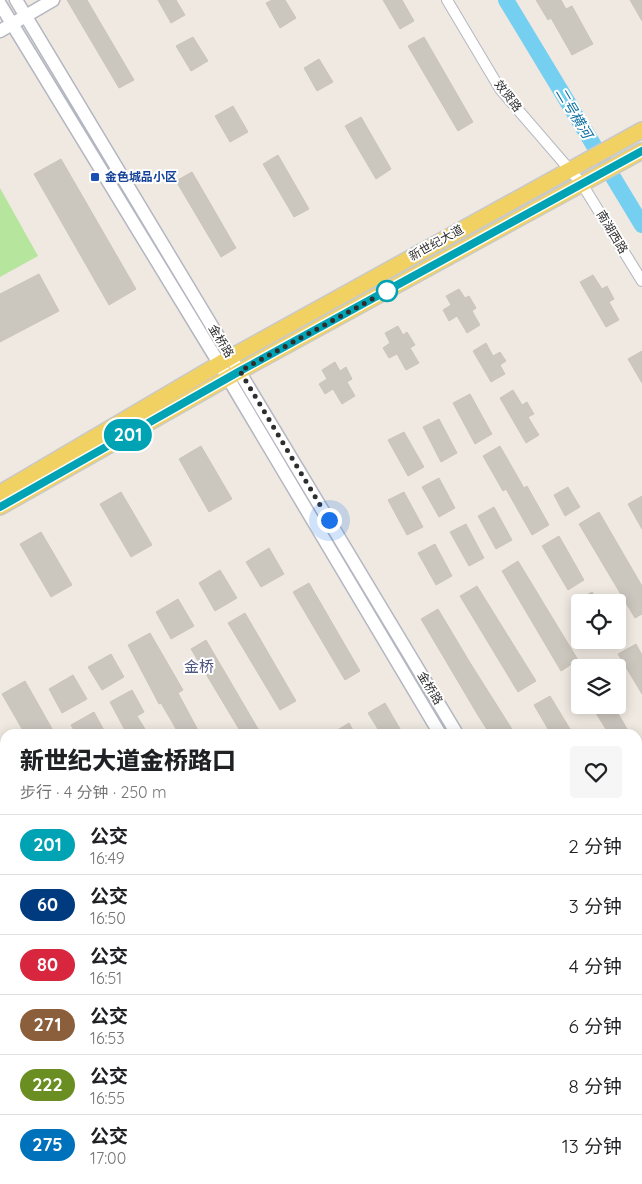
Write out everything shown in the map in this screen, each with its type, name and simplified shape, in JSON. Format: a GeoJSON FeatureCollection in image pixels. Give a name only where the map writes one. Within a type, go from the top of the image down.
{"type":"FeatureCollection","features":[{"type":"Feature","properties":{"kind":"main road","name":"新世纪大道"},"geometry":{"type":"LineString","coordinates":[[0,493],[225,361],[642,130]]}},
{"type":"Feature","properties":{"kind":"main road","name":"新世纪大道"},"geometry":{"type":"LineString","coordinates":[[0,507],[234,375],[642,151]]}},
{"type":"Feature","properties":{"kind":"street","name":"金桥路"},"geometry":{"type":"LineString","coordinates":[[16,0],[225,361]]}},
{"type":"Feature","properties":{"kind":"street"},"geometry":{"type":"LineString","coordinates":[[0,30],[53,0]]}},
{"type":"Feature","properties":{"kind":"street","name":"效贤路"},"geometry":{"type":"LineString","coordinates":[[447,0],[500,89],[582,184]]}},
{"type":"Feature","properties":{"kind":"street","name":"金桥路"},"geometry":{"type":"LineString","coordinates":[[0,4],[454,729]]}},
{"type":"Feature","properties":{"kind":"street","name":"南湖西路"},"geometry":{"type":"LineString","coordinates":[[582,184],[642,281]]}},
{"type":"Feature","properties":{"kind":"street","name":"金桥路"},"geometry":{"type":"LineString","coordinates":[[234,375],[437,729]]}},
{"type":"Feature","properties":{"kind":"green space"},"geometry":{"type":"Polygon","coordinates":[[[0,188],[38,256],[0,277],[0,188]]]}},
{"type":"Feature","properties":{"kind":"building"},"geometry":{"type":"Polygon","coordinates":[[[67,0],[87,0],[134,80],[119,88],[67,0]]]}},
{"type":"Feature","properties":{"kind":"building"},"geometry":{"type":"Polygon","coordinates":[[[158,0],[176,0],[185,15],[171,23],[158,0]]]}},
{"type":"Feature","properties":{"kind":"building"},"geometry":{"type":"Polygon","coordinates":[[[272,0],[285,0],[296,18],[280,28],[266,3],[272,0]]]}},
{"type":"Feature","properties":{"kind":"building"},"geometry":{"type":"Polygon","coordinates":[[[383,0],[402,0],[414,21],[400,29],[383,0]]]}},
{"type":"Feature","properties":{"kind":"building"},"geometry":{"type":"Polygon","coordinates":[[[536,0],[561,0],[566,9],[572,6],[593,44],[572,55],[551,18],[548,20],[536,0]]]}},
{"type":"Feature","properties":{"kind":"building"},"geometry":{"type":"Polygon","coordinates":[[[630,0],[642,0],[642,21],[630,0]]]}},
{"type":"Feature","properties":{"kind":"building"},"geometry":{"type":"Polygon","coordinates":[[[193,37],[208,61],[191,71],[176,46],[193,37]]]}},
{"type":"Feature","properties":{"kind":"building"},"geometry":{"type":"Polygon","coordinates":[[[424,37],[473,122],[458,131],[408,46],[424,37]]]}},
{"type":"Feature","properties":{"kind":"building"},"geometry":{"type":"Polygon","coordinates":[[[319,59],[333,82],[317,91],[304,68],[319,59]]]}},
{"type":"Feature","properties":{"kind":"building"},"geometry":{"type":"Polygon","coordinates":[[[233,106],[248,132],[230,142],[215,116],[233,106]]]}},
{"type":"Feature","properties":{"kind":"building"},"geometry":{"type":"Polygon","coordinates":[[[361,117],[391,169],[376,179],[345,126],[361,117]]]}},
{"type":"Feature","properties":{"kind":"building"},"geometry":{"type":"Polygon","coordinates":[[[278,155],[309,209],[294,217],[263,164],[278,155]]]}},
{"type":"Feature","properties":{"kind":"building"},"geometry":{"type":"Polygon","coordinates":[[[61,159],[136,289],[109,305],[34,174],[61,159]]]}},
{"type":"Feature","properties":{"kind":"building"},"geometry":{"type":"Polygon","coordinates":[[[192,172],[236,248],[221,257],[176,181],[192,172]]]}},
{"type":"Feature","properties":{"kind":"building"},"geometry":{"type":"Polygon","coordinates":[[[39,274],[59,311],[0,342],[0,294],[39,274]]]}},
{"type":"Feature","properties":{"kind":"building"},"geometry":{"type":"Polygon","coordinates":[[[593,275],[602,289],[607,286],[614,299],[609,302],[619,320],[606,327],[580,282],[593,275]]]}},
{"type":"Feature","properties":{"kind":"building"},"geometry":{"type":"Polygon","coordinates":[[[459,289],[465,298],[469,296],[476,308],[472,311],[480,325],[467,333],[457,316],[449,321],[443,310],[451,305],[446,296],[459,289]]]}},
{"type":"Feature","properties":{"kind":"building"},"geometry":{"type":"Polygon","coordinates":[[[398,326],[403,335],[407,332],[415,345],[410,348],[419,363],[406,370],[397,354],[389,358],[383,348],[390,343],[385,333],[398,326]]]}},
{"type":"Feature","properties":{"kind":"building"},"geometry":{"type":"Polygon","coordinates":[[[486,343],[493,356],[500,352],[506,361],[500,365],[505,374],[491,382],[473,351],[486,343]]]}},
{"type":"Feature","properties":{"kind":"building"},"geometry":{"type":"Polygon","coordinates":[[[642,351],[642,383],[628,359],[642,351]]]}},
{"type":"Feature","properties":{"kind":"building"},"geometry":{"type":"Polygon","coordinates":[[[335,362],[340,371],[346,367],[352,379],[347,382],[355,396],[342,404],[333,389],[325,394],[319,384],[327,379],[322,370],[335,362]]]}},
{"type":"Feature","properties":{"kind":"building"},"geometry":{"type":"Polygon","coordinates":[[[513,390],[522,405],[527,402],[534,414],[528,417],[539,435],[526,443],[500,398],[513,390]]]}},
{"type":"Feature","properties":{"kind":"building"},"geometry":{"type":"Polygon","coordinates":[[[470,394],[492,434],[475,444],[453,403],[470,394]]]}},
{"type":"Feature","properties":{"kind":"building"},"geometry":{"type":"Polygon","coordinates":[[[439,419],[457,453],[441,462],[423,427],[439,419]]]}},
{"type":"Feature","properties":{"kind":"building"},"geometry":{"type":"Polygon","coordinates":[[[404,432],[424,467],[408,476],[388,440],[404,432]]]}},
{"type":"Feature","properties":{"kind":"building"},"geometry":{"type":"Polygon","coordinates":[[[201,446],[232,499],[209,512],[179,459],[201,446]]]}},
{"type":"Feature","properties":{"kind":"building"},"geometry":{"type":"Polygon","coordinates":[[[500,446],[524,488],[527,486],[549,525],[532,535],[506,489],[503,491],[483,456],[500,446]]]}},
{"type":"Feature","properties":{"kind":"building"},"geometry":{"type":"Polygon","coordinates":[[[439,478],[455,508],[439,517],[422,487],[439,478]]]}},
{"type":"Feature","properties":{"kind":"building"},"geometry":{"type":"Polygon","coordinates":[[[568,487],[580,507],[565,516],[554,495],[568,487]]]}},
{"type":"Feature","properties":{"kind":"building"},"geometry":{"type":"Polygon","coordinates":[[[121,492],[152,545],[131,557],[100,504],[121,492]]]}},
{"type":"Feature","properties":{"kind":"building"},"geometry":{"type":"Polygon","coordinates":[[[404,492],[423,527],[407,535],[388,500],[404,492]]]}},
{"type":"Feature","properties":{"kind":"building"},"geometry":{"type":"Polygon","coordinates":[[[642,496],[642,529],[628,504],[642,496]]]}},
{"type":"Feature","properties":{"kind":"building"},"geometry":{"type":"Polygon","coordinates":[[[494,507],[512,540],[496,549],[478,516],[494,507]]]}},
{"type":"Feature","properties":{"kind":"building"},"geometry":{"type":"Polygon","coordinates":[[[599,512],[642,586],[642,614],[635,618],[626,603],[626,594],[621,594],[579,524],[599,512]]]}},
{"type":"Feature","properties":{"kind":"building"},"geometry":{"type":"Polygon","coordinates":[[[466,524],[484,558],[469,566],[450,532],[466,524]]]}},
{"type":"Feature","properties":{"kind":"building"},"geometry":{"type":"Polygon","coordinates":[[[41,532],[72,585],[51,597],[20,544],[41,532]]]}},
{"type":"Feature","properties":{"kind":"building"},"geometry":{"type":"Polygon","coordinates":[[[559,536],[584,580],[568,590],[542,546],[559,536]]]}},
{"type":"Feature","properties":{"kind":"building"},"geometry":{"type":"Polygon","coordinates":[[[435,544],[452,576],[436,585],[418,553],[435,544]]]}},
{"type":"Feature","properties":{"kind":"building"},"geometry":{"type":"Polygon","coordinates":[[[269,548],[284,574],[261,587],[246,562],[269,548]]]}},
{"type":"Feature","properties":{"kind":"building"},"geometry":{"type":"Polygon","coordinates":[[[518,561],[577,659],[571,659],[571,665],[561,671],[502,571],[518,561]]]}},
{"type":"Feature","properties":{"kind":"building"},"geometry":{"type":"Polygon","coordinates":[[[220,570],[237,598],[215,611],[199,583],[220,570]]]}},
{"type":"Feature","properties":{"kind":"building"},"geometry":{"type":"Polygon","coordinates":[[[309,583],[360,671],[345,680],[293,592],[309,583]]]}},
{"type":"Feature","properties":{"kind":"building"},"geometry":{"type":"Polygon","coordinates":[[[477,586],[536,681],[518,692],[460,596],[477,586]]]}},
{"type":"Feature","properties":{"kind":"building"},"geometry":{"type":"Polygon","coordinates":[[[178,599],[194,626],[171,639],[156,612],[178,599]]]}},
{"type":"Feature","properties":{"kind":"building"},"geometry":{"type":"Polygon","coordinates":[[[438,609],[512,729],[487,729],[421,619],[438,609]]]}},
{"type":"Feature","properties":{"kind":"building"},"geometry":{"type":"Polygon","coordinates":[[[245,613],[296,701],[280,710],[228,623],[245,613]]]}},
{"type":"Feature","properties":{"kind":"building"},"geometry":{"type":"Polygon","coordinates":[[[150,633],[183,690],[178,693],[197,729],[176,729],[161,703],[159,704],[128,645],[150,633]]]}},
{"type":"Feature","properties":{"kind":"building"},"geometry":{"type":"Polygon","coordinates":[[[206,640],[258,729],[239,729],[191,649],[206,640]]]}},
{"type":"Feature","properties":{"kind":"building"},"geometry":{"type":"Polygon","coordinates":[[[636,644],[642,655],[642,694],[626,667],[626,659],[621,659],[618,654],[636,644]]]}},
{"type":"Feature","properties":{"kind":"building"},"geometry":{"type":"Polygon","coordinates":[[[111,654],[124,677],[102,690],[88,667],[111,654]]]}},
{"type":"Feature","properties":{"kind":"building"},"geometry":{"type":"Polygon","coordinates":[[[73,675],[87,699],[62,713],[49,689],[73,675]]]}},
{"type":"Feature","properties":{"kind":"building"},"geometry":{"type":"Polygon","coordinates":[[[25,681],[52,729],[22,729],[2,694],[25,681]]]}},
{"type":"Feature","properties":{"kind":"building"},"geometry":{"type":"Polygon","coordinates":[[[132,690],[144,712],[137,716],[145,729],[124,729],[110,702],[132,690]]]}},
{"type":"Feature","properties":{"kind":"building"},"geometry":{"type":"Polygon","coordinates":[[[550,696],[570,729],[548,729],[534,705],[550,696]]]}},
{"type":"Feature","properties":{"kind":"building"},"geometry":{"type":"Polygon","coordinates":[[[385,703],[400,729],[378,729],[368,713],[385,703]]]}},
{"type":"Feature","properties":{"kind":"building"},"geometry":{"type":"Polygon","coordinates":[[[94,712],[103,729],[73,729],[71,725],[94,712]]]}},
{"type":"Feature","properties":{"kind":"building"},"geometry":{"type":"Polygon","coordinates":[[[597,714],[618,714],[627,729],[606,729],[597,714]]]}},
{"type":"Feature","properties":{"kind":"building"},"geometry":{"type":"Polygon","coordinates":[[[349,723],[352,729],[339,729],[349,723]]]}},
{"type":"Feature","properties":{"kind":"waterway","name":"二号横河"},"geometry":{"type":"LineString","coordinates":[[506,0],[642,225]]}},
{"type":"Feature","properties":{"kind":"bus line","name":"201"},"geometry":{"type":"LineString","coordinates":[[0,507],[240,371],[642,151]]}},
{"type":"Feature","properties":{"kind":"place","name":"金色城品小区"},"geometry":{"type":"Point","coordinates":[95,177]}},
{"type":"Feature","properties":{"kind":"district","name":"金桥"},"geometry":{"type":"Point","coordinates":[199,667]}},
{"type":"Feature","properties":{"kind":"route"},"geometry":{"type":"LineString","coordinates":[[329,520],[240,371],[387,291]]}}]}
